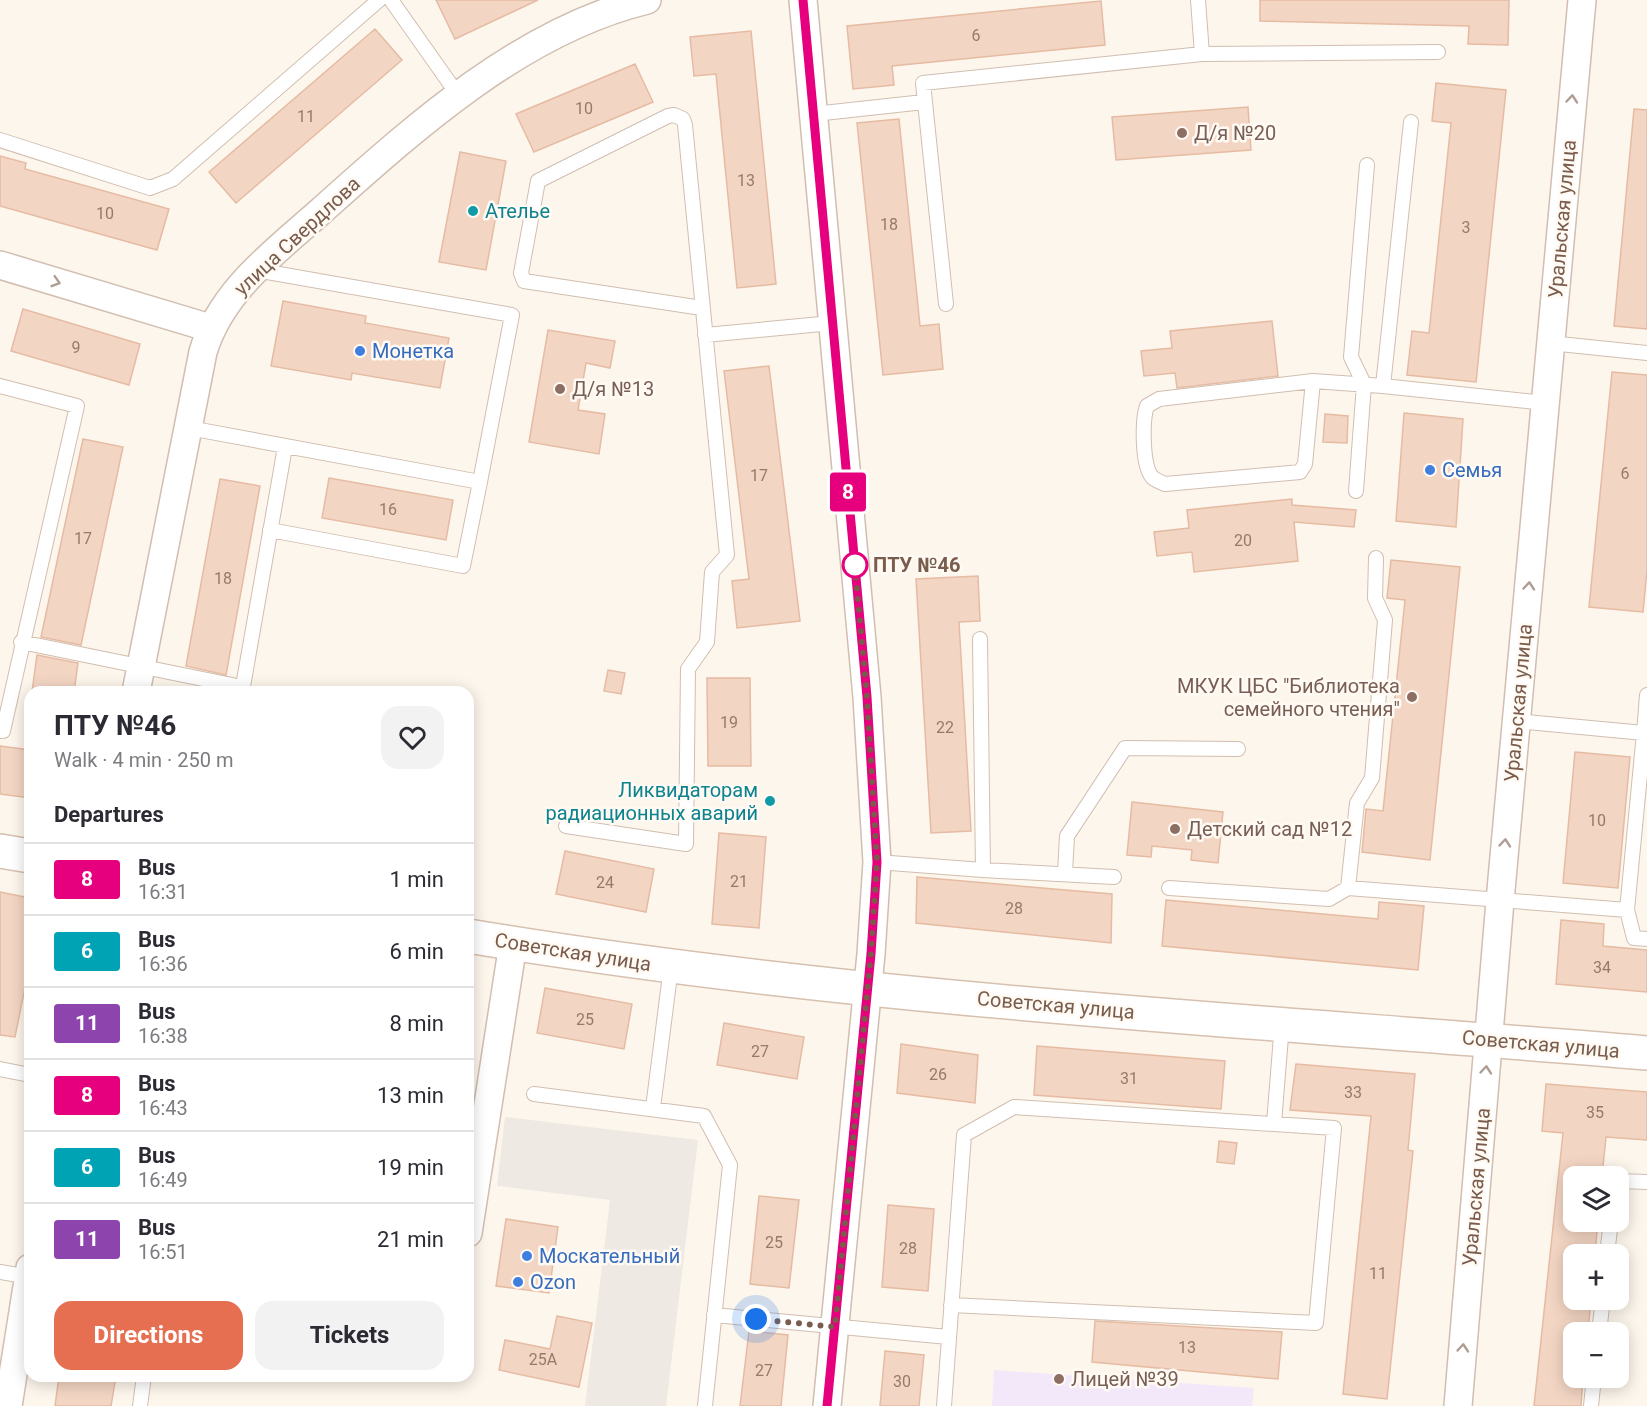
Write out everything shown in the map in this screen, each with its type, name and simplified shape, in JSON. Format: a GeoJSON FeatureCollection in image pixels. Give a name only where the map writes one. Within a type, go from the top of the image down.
{"type":"FeatureCollection","features":[{"type":"Feature","properties":{"kind":"street","name":"улица Свердлова"},"geometry":{"type":"LineString","coordinates":[[138,679],[203,352],[210,328],[231,297],[255,270],[458,94],[527,52],[579,24],[647,0]]}},
{"type":"Feature","properties":{"kind":"street"},"geometry":{"type":"LineString","coordinates":[[803,0],[867,697],[877,862],[827,1406]]}},
{"type":"Feature","properties":{"kind":"street","name":"Уральская улица"},"geometry":{"type":"LineString","coordinates":[[1458,1406],[1500,902],[1582,0]]}},
{"type":"Feature","properties":{"kind":"street"},"geometry":{"type":"LineString","coordinates":[[0,265],[210,328]]}},
{"type":"Feature","properties":{"kind":"street"},"geometry":{"type":"LineString","coordinates":[[0,850],[24,855]]}},
{"type":"Feature","properties":{"kind":"street","name":"Советская улица"},"geometry":{"type":"LineString","coordinates":[[474,937],[670,967],[867,989],[1647,1053]]}},
{"type":"Feature","properties":{"kind":"street"},"geometry":{"type":"LineString","coordinates":[[474,1194],[513,944]]}},
{"type":"Feature","properties":{"kind":"street"},"geometry":{"type":"LineString","coordinates":[[8,1406],[24,1310]]}},
{"type":"Feature","properties":{"kind":"lane"},"geometry":{"type":"LineString","coordinates":[[0,140],[150,188],[173,179],[380,0]]}},
{"type":"Feature","properties":{"kind":"lane"},"geometry":{"type":"LineString","coordinates":[[391,0],[458,94]]}},
{"type":"Feature","properties":{"kind":"lane"},"geometry":{"type":"LineString","coordinates":[[1198,0],[1202,54]]}},
{"type":"Feature","properties":{"kind":"lane"},"geometry":{"type":"LineString","coordinates":[[946,304],[922,83],[1202,54],[1438,52]]}},
{"type":"Feature","properties":{"kind":"lane"},"geometry":{"type":"LineString","coordinates":[[813,114],[924,102]]}},
{"type":"Feature","properties":{"kind":"lane"},"geometry":{"type":"LineString","coordinates":[[566,826],[686,843],[688,669],[707,642],[712,572],[727,555],[685,125],[679,116],[668,116],[538,181],[521,273],[524,281],[702,308]]}},
{"type":"Feature","properties":{"kind":"lane"},"geometry":{"type":"LineString","coordinates":[[1383,386],[1411,122]]}},
{"type":"Feature","properties":{"kind":"lane"},"geometry":{"type":"LineString","coordinates":[[1356,490],[1364,384],[1351,357],[1367,165]]}},
{"type":"Feature","properties":{"kind":"lane"},"geometry":{"type":"LineString","coordinates":[[255,270],[512,315],[463,566],[270,530]]}},
{"type":"Feature","properties":{"kind":"lane"},"geometry":{"type":"LineString","coordinates":[[705,335],[832,322]]}},
{"type":"Feature","properties":{"kind":"lane"},"geometry":{"type":"LineString","coordinates":[[1550,344],[1647,353]]}},
{"type":"Feature","properties":{"kind":"lane"},"geometry":{"type":"LineString","coordinates":[[1313,381],[1305,464],[1300,472],[1165,484],[1153,478],[1147,468],[1143,418],[1147,406],[1160,399],[1313,381],[1364,384],[1545,403]]}},
{"type":"Feature","properties":{"kind":"lane"},"geometry":{"type":"LineString","coordinates":[[0,386],[77,406],[21,642],[3,731],[0,731]]}},
{"type":"Feature","properties":{"kind":"lane"},"geometry":{"type":"LineString","coordinates":[[189,429],[480,482]]}},
{"type":"Feature","properties":{"kind":"lane"},"geometry":{"type":"LineString","coordinates":[[243,686],[285,447]]}},
{"type":"Feature","properties":{"kind":"lane"},"geometry":{"type":"LineString","coordinates":[[1348,888],[1357,803],[1372,778],[1385,620],[1375,598],[1376,558]]}},
{"type":"Feature","properties":{"kind":"lane"},"geometry":{"type":"LineString","coordinates":[[980,639],[983,870]]}},
{"type":"Feature","properties":{"kind":"lane"},"geometry":{"type":"LineString","coordinates":[[21,642],[138,679],[211,686]]}},
{"type":"Feature","properties":{"kind":"lane"},"geometry":{"type":"LineString","coordinates":[[1647,695],[1628,910],[1634,938],[1647,939]]}},
{"type":"Feature","properties":{"kind":"lane"},"geometry":{"type":"LineString","coordinates":[[1517,721],[1644,733]]}},
{"type":"Feature","properties":{"kind":"lane"},"geometry":{"type":"LineString","coordinates":[[1065,873],[1067,836],[1125,748],[1238,749]]}},
{"type":"Feature","properties":{"kind":"lane"},"geometry":{"type":"LineString","coordinates":[[877,862],[1114,877]]}},
{"type":"Feature","properties":{"kind":"lane"},"geometry":{"type":"LineString","coordinates":[[1169,888],[1329,899],[1348,888],[1500,902],[1628,910]]}},
{"type":"Feature","properties":{"kind":"lane"},"geometry":{"type":"LineString","coordinates":[[653,1108],[670,967]]}},
{"type":"Feature","properties":{"kind":"lane"},"geometry":{"type":"LineString","coordinates":[[1274,1123],[1282,1024]]}},
{"type":"Feature","properties":{"kind":"lane"},"geometry":{"type":"LineString","coordinates":[[0,1069],[24,1074]]}},
{"type":"Feature","properties":{"kind":"lane"},"geometry":{"type":"LineString","coordinates":[[534,1094],[704,1116],[730,1165],[705,1406]]}},
{"type":"Feature","properties":{"kind":"lane"},"geometry":{"type":"LineString","coordinates":[[944,1406],[948,1337],[964,1136],[1014,1107],[1334,1128],[1316,1323],[951,1305]]}},
{"type":"Feature","properties":{"kind":"lane"},"geometry":{"type":"LineString","coordinates":[[1629,1181],[1647,1182]]}},
{"type":"Feature","properties":{"kind":"lane"},"geometry":{"type":"LineString","coordinates":[[0,1272],[24,1274]]}},
{"type":"Feature","properties":{"kind":"lane"},"geometry":{"type":"LineString","coordinates":[[714,1315],[948,1337]]}},
{"type":"Feature","properties":{"kind":"lane"},"geometry":{"type":"LineString","coordinates":[[140,1406],[143,1382]]}},
{"type":"Feature","properties":{"kind":"lane"},"geometry":{"type":"LineString","coordinates":[[1591,1406],[1593,1388]]}},
{"type":"Feature","properties":{"kind":"shaded area"},"geometry":{"type":"Polygon","coordinates":[[[505,1117],[698,1140],[666,1406],[585,1406],[610,1200],[497,1186],[505,1117]]]}},
{"type":"Feature","properties":{"kind":"shaded area","name":"Лицей №39"},"geometry":{"type":"Polygon","coordinates":[[[994,1370],[1254,1388],[1252,1406],[992,1406],[994,1370]]]}},
{"type":"Feature","properties":{"kind":"building"},"geometry":{"type":"Polygon","coordinates":[[[436,0],[538,0],[455,39],[436,0]]]}},
{"type":"Feature","properties":{"kind":"building"},"geometry":{"type":"Polygon","coordinates":[[[1260,0],[1509,0],[1508,45],[1468,44],[1469,26],[1260,21],[1260,0]]]}},
{"type":"Feature","properties":{"kind":"building"},"geometry":{"type":"Polygon","coordinates":[[[1101,1],[1105,45],[892,66],[894,85],[853,89],[847,26],[1101,1]]]}},
{"type":"Feature","properties":{"kind":"building"},"geometry":{"type":"Polygon","coordinates":[[[375,29],[402,60],[236,203],[209,172],[375,29]]]}},
{"type":"Feature","properties":{"kind":"building"},"geometry":{"type":"Polygon","coordinates":[[[751,31],[776,284],[737,288],[716,74],[694,76],[690,37],[751,31]]]}},
{"type":"Feature","properties":{"kind":"building"},"geometry":{"type":"Polygon","coordinates":[[[635,64],[653,102],[534,152],[516,114],[635,64]]]}},
{"type":"Feature","properties":{"kind":"building"},"geometry":{"type":"Polygon","coordinates":[[[1436,83],[1506,90],[1476,382],[1407,375],[1412,331],[1429,333],[1451,123],[1432,121],[1436,83]]]}},
{"type":"Feature","properties":{"kind":"building","name":"Д/я №20"},"geometry":{"type":"Polygon","coordinates":[[[1248,107],[1251,150],[1116,160],[1112,117],[1248,107]]]}},
{"type":"Feature","properties":{"kind":"building"},"geometry":{"type":"Polygon","coordinates":[[[1634,109],[1647,110],[1647,329],[1614,326],[1634,109]]]}},
{"type":"Feature","properties":{"kind":"building"},"geometry":{"type":"Polygon","coordinates":[[[899,119],[920,326],[939,324],[943,369],[883,375],[857,123],[899,119]]]}},
{"type":"Feature","properties":{"kind":"building","name":"Ателье"},"geometry":{"type":"Polygon","coordinates":[[[460,152],[506,161],[486,270],[439,262],[460,152]]]}},
{"type":"Feature","properties":{"kind":"building"},"geometry":{"type":"Polygon","coordinates":[[[0,156],[26,163],[25,169],[169,209],[157,250],[0,206],[0,156]]]}},
{"type":"Feature","properties":{"kind":"building","name":"Монетка"},"geometry":{"type":"Polygon","coordinates":[[[283,301],[366,316],[365,323],[449,338],[440,388],[352,373],[351,380],[271,366],[283,301]]]}},
{"type":"Feature","properties":{"kind":"building"},"geometry":{"type":"Polygon","coordinates":[[[23,309],[140,344],[129,385],[11,351],[23,309]]]}},
{"type":"Feature","properties":{"kind":"building"},"geometry":{"type":"Polygon","coordinates":[[[1272,321],[1278,376],[1177,388],[1175,373],[1144,376],[1141,351],[1172,348],[1170,331],[1272,321]]]}},
{"type":"Feature","properties":{"kind":"building","name":"Д/я №13"},"geometry":{"type":"Polygon","coordinates":[[[548,330],[615,341],[610,368],[586,363],[578,410],[605,414],[599,454],[529,442],[548,330]]]}},
{"type":"Feature","properties":{"kind":"building"},"geometry":{"type":"Polygon","coordinates":[[[769,366],[800,621],[737,628],[732,581],[749,579],[724,371],[769,366]]]}},
{"type":"Feature","properties":{"kind":"building"},"geometry":{"type":"Polygon","coordinates":[[[1612,372],[1647,375],[1647,570],[1643,612],[1589,607],[1612,372]]]}},
{"type":"Feature","properties":{"kind":"building","name":"Семья"},"geometry":{"type":"Polygon","coordinates":[[[1404,413],[1463,419],[1456,527],[1396,521],[1404,413]]]}},
{"type":"Feature","properties":{"kind":"building"},"geometry":{"type":"Polygon","coordinates":[[[1325,414],[1348,416],[1347,443],[1323,442],[1325,414]]]}},
{"type":"Feature","properties":{"kind":"building"},"geometry":{"type":"Polygon","coordinates":[[[83,439],[123,447],[81,645],[41,637],[83,439]]]}},
{"type":"Feature","properties":{"kind":"building"},"geometry":{"type":"Polygon","coordinates":[[[329,478],[453,500],[446,540],[322,518],[329,478]]]}},
{"type":"Feature","properties":{"kind":"building"},"geometry":{"type":"Polygon","coordinates":[[[220,479],[260,486],[226,675],[186,666],[220,479]]]}},
{"type":"Feature","properties":{"kind":"building"},"geometry":{"type":"Polygon","coordinates":[[[1292,499],[1292,505],[1356,510],[1354,527],[1294,522],[1298,561],[1194,572],[1192,552],[1157,556],[1154,532],[1189,528],[1187,510],[1292,499]]]}},
{"type":"Feature","properties":{"kind":"building"},"geometry":{"type":"Polygon","coordinates":[[[1391,560],[1460,567],[1430,860],[1362,852],[1366,809],[1383,811],[1405,600],[1387,598],[1391,560]]]}},
{"type":"Feature","properties":{"kind":"building"},"geometry":{"type":"Polygon","coordinates":[[[978,576],[980,621],[959,622],[971,831],[931,833],[916,579],[978,576]]]}},
{"type":"Feature","properties":{"kind":"building"},"geometry":{"type":"Polygon","coordinates":[[[37,655],[78,663],[75,686],[33,686],[37,655]]]}},
{"type":"Feature","properties":{"kind":"building"},"geometry":{"type":"Polygon","coordinates":[[[608,670],[625,673],[621,694],[604,691],[608,670]]]}},
{"type":"Feature","properties":{"kind":"building"},"geometry":{"type":"Polygon","coordinates":[[[707,678],[750,678],[751,766],[708,766],[707,678]]]}},
{"type":"Feature","properties":{"kind":"building"},"geometry":{"type":"Polygon","coordinates":[[[0,746],[24,749],[24,797],[0,794],[0,746]]]}},
{"type":"Feature","properties":{"kind":"building"},"geometry":{"type":"Polygon","coordinates":[[[1575,752],[1630,757],[1618,888],[1563,883],[1575,752]]]}},
{"type":"Feature","properties":{"kind":"building","name":"Детский сад №12"},"geometry":{"type":"Polygon","coordinates":[[[1132,802],[1223,812],[1218,863],[1191,860],[1192,850],[1152,846],[1151,857],[1127,855],[1132,802]]]}},
{"type":"Feature","properties":{"kind":"building"},"geometry":{"type":"Polygon","coordinates":[[[719,833],[766,837],[759,928],[712,924],[719,833]]]}},
{"type":"Feature","properties":{"kind":"building"},"geometry":{"type":"Polygon","coordinates":[[[565,851],[654,869],[646,912],[556,894],[565,851]]]}},
{"type":"Feature","properties":{"kind":"building"},"geometry":{"type":"Polygon","coordinates":[[[917,877],[1112,894],[1111,943],[916,923],[917,877]]]}},
{"type":"Feature","properties":{"kind":"building"},"geometry":{"type":"Polygon","coordinates":[[[0,892],[24,897],[24,993],[15,1037],[0,1035],[0,892]]]}},
{"type":"Feature","properties":{"kind":"building"},"geometry":{"type":"Polygon","coordinates":[[[1166,900],[1378,919],[1379,902],[1424,906],[1418,970],[1162,946],[1166,900]]]}},
{"type":"Feature","properties":{"kind":"building"},"geometry":{"type":"Polygon","coordinates":[[[1561,920],[1604,924],[1603,946],[1647,950],[1647,992],[1556,984],[1561,920]]]}},
{"type":"Feature","properties":{"kind":"building"},"geometry":{"type":"Polygon","coordinates":[[[545,988],[632,1004],[624,1049],[537,1033],[545,988]]]}},
{"type":"Feature","properties":{"kind":"building"},"geometry":{"type":"Polygon","coordinates":[[[724,1023],[804,1037],[797,1079],[717,1065],[724,1023]]]}},
{"type":"Feature","properties":{"kind":"building"},"geometry":{"type":"Polygon","coordinates":[[[901,1044],[978,1055],[975,1103],[897,1093],[901,1044]]]}},
{"type":"Feature","properties":{"kind":"building"},"geometry":{"type":"Polygon","coordinates":[[[1037,1046],[1225,1061],[1221,1109],[1034,1095],[1037,1046]]]}},
{"type":"Feature","properties":{"kind":"building"},"geometry":{"type":"Polygon","coordinates":[[[1296,1064],[1415,1074],[1408,1150],[1413,1151],[1387,1399],[1343,1394],[1371,1116],[1290,1110],[1296,1064]]]}},
{"type":"Feature","properties":{"kind":"building"},"geometry":{"type":"Polygon","coordinates":[[[1546,1084],[1647,1092],[1647,1140],[1606,1137],[1603,1166],[1563,1166],[1563,1232],[1597,1232],[1596,1244],[1563,1244],[1563,1310],[1590,1310],[1589,1322],[1563,1322],[1563,1388],[1582,1388],[1581,1406],[1534,1406],[1563,1133],[1542,1131],[1546,1084]]]}},
{"type":"Feature","properties":{"kind":"building"},"geometry":{"type":"Polygon","coordinates":[[[1219,1141],[1237,1143],[1234,1164],[1217,1162],[1219,1141]]]}},
{"type":"Feature","properties":{"kind":"building"},"geometry":{"type":"Polygon","coordinates":[[[759,1196],[799,1200],[789,1288],[750,1284],[759,1196]]]}},
{"type":"Feature","properties":{"kind":"building"},"geometry":{"type":"Polygon","coordinates":[[[888,1205],[934,1209],[928,1291],[882,1287],[888,1205]]]}},
{"type":"Feature","properties":{"kind":"building","name":"Москательный"},"geometry":{"type":"Polygon","coordinates":[[[506,1219],[558,1227],[549,1293],[496,1286],[506,1219]]]}},
{"type":"Feature","properties":{"kind":"building"},"geometry":{"type":"Polygon","coordinates":[[[557,1316],[592,1323],[579,1387],[499,1370],[505,1340],[550,1349],[557,1316]]]}},
{"type":"Feature","properties":{"kind":"building"},"geometry":{"type":"Polygon","coordinates":[[[1095,1321],[1282,1332],[1278,1379],[1092,1362],[1095,1321]]]}},
{"type":"Feature","properties":{"kind":"building"},"geometry":{"type":"Polygon","coordinates":[[[749,1331],[788,1335],[781,1406],[740,1406],[749,1331]]]}},
{"type":"Feature","properties":{"kind":"building"},"geometry":{"type":"Polygon","coordinates":[[[885,1351],[924,1355],[919,1406],[880,1406],[885,1351]]]}},
{"type":"Feature","properties":{"kind":"building"},"geometry":{"type":"Polygon","coordinates":[[[58,1382],[115,1382],[111,1406],[55,1406],[58,1382]]]}},
{"type":"Feature","properties":{"kind":"bus line","name":"8"},"geometry":{"type":"LineString","coordinates":[[803,0],[867,697],[877,862],[871,954],[827,1406]]}},
{"type":"Feature","properties":{"kind":"place","name":"Д/я №20"},"geometry":{"type":"Point","coordinates":[1182,133]}},
{"type":"Feature","properties":{"kind":"place","name":"Ателье"},"geometry":{"type":"Point","coordinates":[473,211]}},
{"type":"Feature","properties":{"kind":"place","name":"Монетка"},"geometry":{"type":"Point","coordinates":[360,351]}},
{"type":"Feature","properties":{"kind":"place","name":"Д/я №13"},"geometry":{"type":"Point","coordinates":[560,389]}},
{"type":"Feature","properties":{"kind":"place","name":"Семья"},"geometry":{"type":"Point","coordinates":[1430,470]}},
{"type":"Feature","properties":{"kind":"place","name":"ПТУ №46"},"geometry":{"type":"Point","coordinates":[855,565]}},
{"type":"Feature","properties":{"kind":"place","name":"МКУК ЦБС \"Библиотека семейного чтения\""},"geometry":{"type":"Point","coordinates":[1412,697]}},
{"type":"Feature","properties":{"kind":"place","name":"Ликвидаторам радиационных аварий"},"geometry":{"type":"Point","coordinates":[770,801]}},
{"type":"Feature","properties":{"kind":"place","name":"Детский сад №12"},"geometry":{"type":"Point","coordinates":[1175,829]}},
{"type":"Feature","properties":{"kind":"place","name":"Москательный"},"geometry":{"type":"Point","coordinates":[527,1256]}},
{"type":"Feature","properties":{"kind":"place","name":"Ozon"},"geometry":{"type":"Point","coordinates":[518,1282]}},
{"type":"Feature","properties":{"kind":"place","name":"Лицей №39"},"geometry":{"type":"Point","coordinates":[1059,1379]}},
{"type":"Feature","properties":{"kind":"route"},"geometry":{"type":"LineString","coordinates":[[756,1319],[835,1327],[871,954],[877,862],[867,697],[854,556],[855,565]]}}]}
